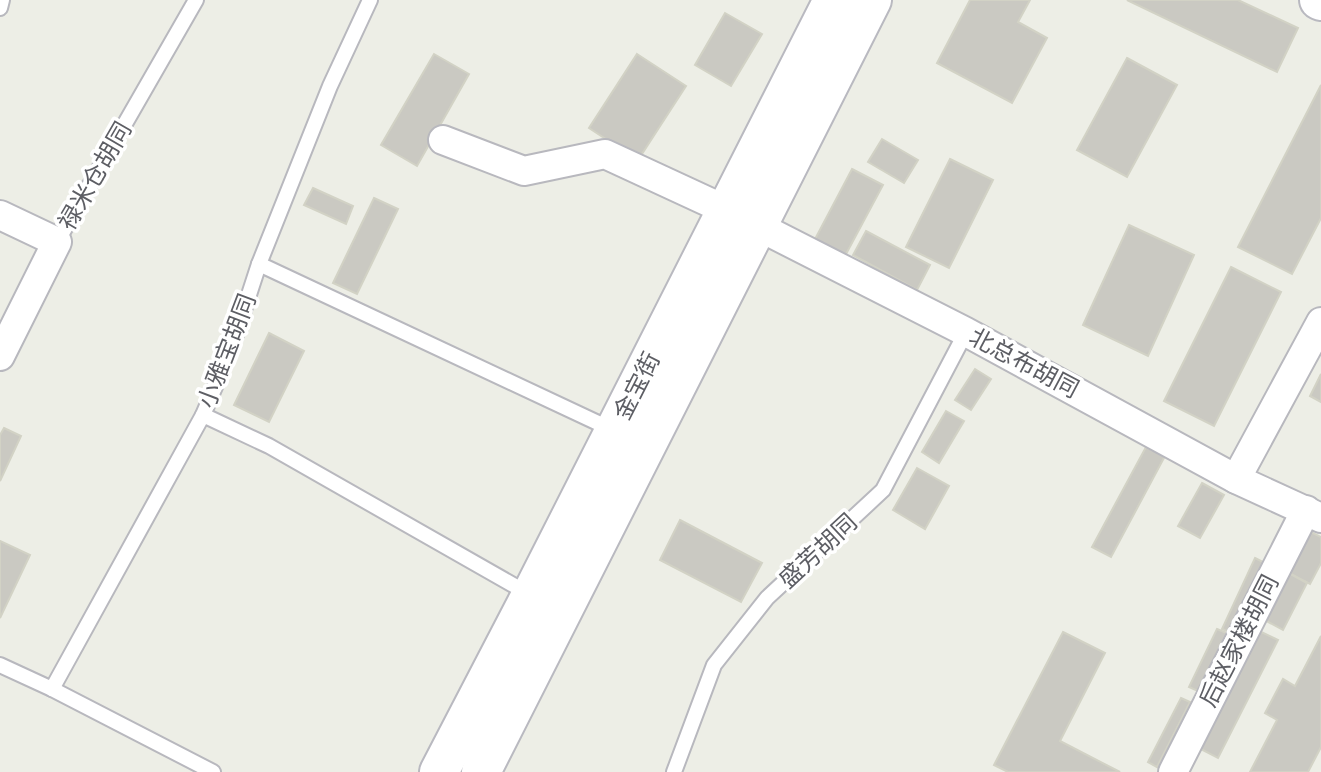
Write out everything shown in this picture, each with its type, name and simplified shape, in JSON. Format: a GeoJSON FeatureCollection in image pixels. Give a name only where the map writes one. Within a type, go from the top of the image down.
{"type":"FeatureCollection","features":[{"type":"Feature","properties":{"kind":"main road","name":"金宝街"},"geometry":{"type":"LineString","coordinates":[[481,772],[742,218],[833,0]]}},
{"type":"Feature","properties":{"kind":"main road","name":"金宝街"},"geometry":{"type":"LineString","coordinates":[[439,772],[614,430],[872,0]]}},
{"type":"Feature","properties":{"kind":"street","name":"北总布胡同"},"geometry":{"type":"LineString","coordinates":[[443,140],[524,171],[606,154],[742,218],[966,332],[1236,479],[1313,514]]}},
{"type":"Feature","properties":{"kind":"street"},"geometry":{"type":"LineString","coordinates":[[0,215],[57,242]]}},
{"type":"Feature","properties":{"kind":"street","name":"禄米仓胡同"},"geometry":{"type":"LineString","coordinates":[[0,356],[57,242]]}},
{"type":"Feature","properties":{"kind":"street"},"geometry":{"type":"LineString","coordinates":[[1236,479],[1321,322]]}},
{"type":"Feature","properties":{"kind":"street","name":"后赵家楼胡同"},"geometry":{"type":"LineString","coordinates":[[1173,772],[1313,514]]}},
{"type":"Feature","properties":{"kind":"lane"},"geometry":{"type":"LineString","coordinates":[[0,8],[2,0]]}},
{"type":"Feature","properties":{"kind":"lane","name":"禄米仓胡同"},"geometry":{"type":"LineString","coordinates":[[57,242],[197,0]]}},
{"type":"Feature","properties":{"kind":"lane","name":"小雅宝胡同"},"geometry":{"type":"LineString","coordinates":[[52,688],[203,415],[232,347],[259,264],[330,86],[370,0]]}},
{"type":"Feature","properties":{"kind":"lane"},"geometry":{"type":"LineString","coordinates":[[259,264],[614,430]]}},
{"type":"Feature","properties":{"kind":"lane","name":"盛芳胡同"},"geometry":{"type":"LineString","coordinates":[[674,772],[714,665],[767,598],[883,490],[966,332]]}},
{"type":"Feature","properties":{"kind":"lane"},"geometry":{"type":"LineString","coordinates":[[203,415],[269,446],[531,595]]}},
{"type":"Feature","properties":{"kind":"lane"},"geometry":{"type":"LineString","coordinates":[[0,665],[52,688],[213,772]]}},
{"type":"Feature","properties":{"kind":"building"},"geometry":{"type":"Polygon","coordinates":[[[970,0],[1030,0],[1018,22],[1047,38],[1012,103],[937,63],[970,0]]]}},
{"type":"Feature","properties":{"kind":"building"},"geometry":{"type":"Polygon","coordinates":[[[1127,0],[1238,0],[1298,28],[1277,72],[1127,0]]]}},
{"type":"Feature","properties":{"kind":"building"},"geometry":{"type":"Polygon","coordinates":[[[725,13],[762,34],[731,86],[695,65],[725,13]]]}},
{"type":"Feature","properties":{"kind":"building"},"geometry":{"type":"Polygon","coordinates":[[[434,54],[469,74],[417,166],[381,145],[434,54]]]}},
{"type":"Feature","properties":{"kind":"building"},"geometry":{"type":"Polygon","coordinates":[[[637,54],[686,86],[638,160],[589,128],[637,54]]]}},
{"type":"Feature","properties":{"kind":"building"},"geometry":{"type":"Polygon","coordinates":[[[1127,58],[1177,85],[1127,177],[1077,150],[1127,58]]]}},
{"type":"Feature","properties":{"kind":"building"},"geometry":{"type":"Polygon","coordinates":[[[1321,85],[1321,218],[1292,274],[1238,247],[1321,85]]]}},
{"type":"Feature","properties":{"kind":"building"},"geometry":{"type":"Polygon","coordinates":[[[882,139],[918,160],[904,183],[868,162],[882,139]]]}},
{"type":"Feature","properties":{"kind":"building"},"geometry":{"type":"Polygon","coordinates":[[[950,159],[993,180],[949,268],[906,247],[950,159]]]}},
{"type":"Feature","properties":{"kind":"building"},"geometry":{"type":"Polygon","coordinates":[[[852,169],[883,185],[845,256],[814,241],[852,169]]]}},
{"type":"Feature","properties":{"kind":"building"},"geometry":{"type":"Polygon","coordinates":[[[313,188],[353,206],[346,224],[304,205],[313,188]]]}},
{"type":"Feature","properties":{"kind":"building"},"geometry":{"type":"Polygon","coordinates":[[[374,198],[398,209],[357,294],[333,283],[374,198]]]}},
{"type":"Feature","properties":{"kind":"building"},"geometry":{"type":"Polygon","coordinates":[[[1129,225],[1194,255],[1148,356],[1083,325],[1129,225]]]}},
{"type":"Feature","properties":{"kind":"building"},"geometry":{"type":"Polygon","coordinates":[[[866,231],[930,265],[917,290],[853,255],[866,231]]]}},
{"type":"Feature","properties":{"kind":"building"},"geometry":{"type":"Polygon","coordinates":[[[1231,267],[1281,292],[1214,426],[1164,401],[1231,267]]]}},
{"type":"Feature","properties":{"kind":"building"},"geometry":{"type":"Polygon","coordinates":[[[269,333],[304,351],[269,422],[234,405],[269,333]]]}},
{"type":"Feature","properties":{"kind":"building"},"geometry":{"type":"Polygon","coordinates":[[[975,369],[991,379],[971,410],[955,400],[975,369]]]}},
{"type":"Feature","properties":{"kind":"building"},"geometry":{"type":"Polygon","coordinates":[[[1321,374],[1321,402],[1310,396],[1321,374]]]}},
{"type":"Feature","properties":{"kind":"building"},"geometry":{"type":"Polygon","coordinates":[[[946,411],[964,421],[939,463],[922,452],[946,411]]]}},
{"type":"Feature","properties":{"kind":"building"},"geometry":{"type":"Polygon","coordinates":[[[4,428],[21,436],[0,481],[0,435],[4,428]]]}},
{"type":"Feature","properties":{"kind":"building"},"geometry":{"type":"Polygon","coordinates":[[[1146,447],[1165,456],[1111,557],[1092,547],[1146,447]]]}},
{"type":"Feature","properties":{"kind":"building"},"geometry":{"type":"Polygon","coordinates":[[[917,468],[949,486],[925,529],[893,510],[917,468]]]}},
{"type":"Feature","properties":{"kind":"building"},"geometry":{"type":"Polygon","coordinates":[[[1202,483],[1224,495],[1200,538],[1178,526],[1202,483]]]}},
{"type":"Feature","properties":{"kind":"building"},"geometry":{"type":"Polygon","coordinates":[[[680,520],[762,563],[741,602],[660,560],[680,520]]]}},
{"type":"Feature","properties":{"kind":"building"},"geometry":{"type":"Polygon","coordinates":[[[1307,530],[1321,537],[1321,563],[1310,584],[1285,571],[1307,530]]]}},
{"type":"Feature","properties":{"kind":"building"},"geometry":{"type":"Polygon","coordinates":[[[0,541],[30,555],[0,618],[0,541]]]}},
{"type":"Feature","properties":{"kind":"building"},"geometry":{"type":"Polygon","coordinates":[[[1255,558],[1263,562],[1231,633],[1222,629],[1255,558]]]}},
{"type":"Feature","properties":{"kind":"building"},"geometry":{"type":"Polygon","coordinates":[[[1285,571],[1307,583],[1283,630],[1261,618],[1285,571]]]}},
{"type":"Feature","properties":{"kind":"building"},"geometry":{"type":"Polygon","coordinates":[[[1217,629],[1229,634],[1200,692],[1189,687],[1217,629]]]}},
{"type":"Feature","properties":{"kind":"building"},"geometry":{"type":"Polygon","coordinates":[[[1255,629],[1278,640],[1218,758],[1195,746],[1255,629]]]}},
{"type":"Feature","properties":{"kind":"building"},"geometry":{"type":"Polygon","coordinates":[[[1063,632],[1105,653],[1060,741],[1120,772],[1008,772],[994,765],[1063,632]]]}},
{"type":"Feature","properties":{"kind":"building"},"geometry":{"type":"Polygon","coordinates":[[[1321,636],[1321,747],[1308,772],[1250,772],[1277,720],[1265,713],[1283,679],[1295,686],[1321,636]]]}},
{"type":"Feature","properties":{"kind":"building"},"geometry":{"type":"Polygon","coordinates":[[[1181,698],[1190,702],[1157,767],[1148,762],[1181,698]]]}}]}
